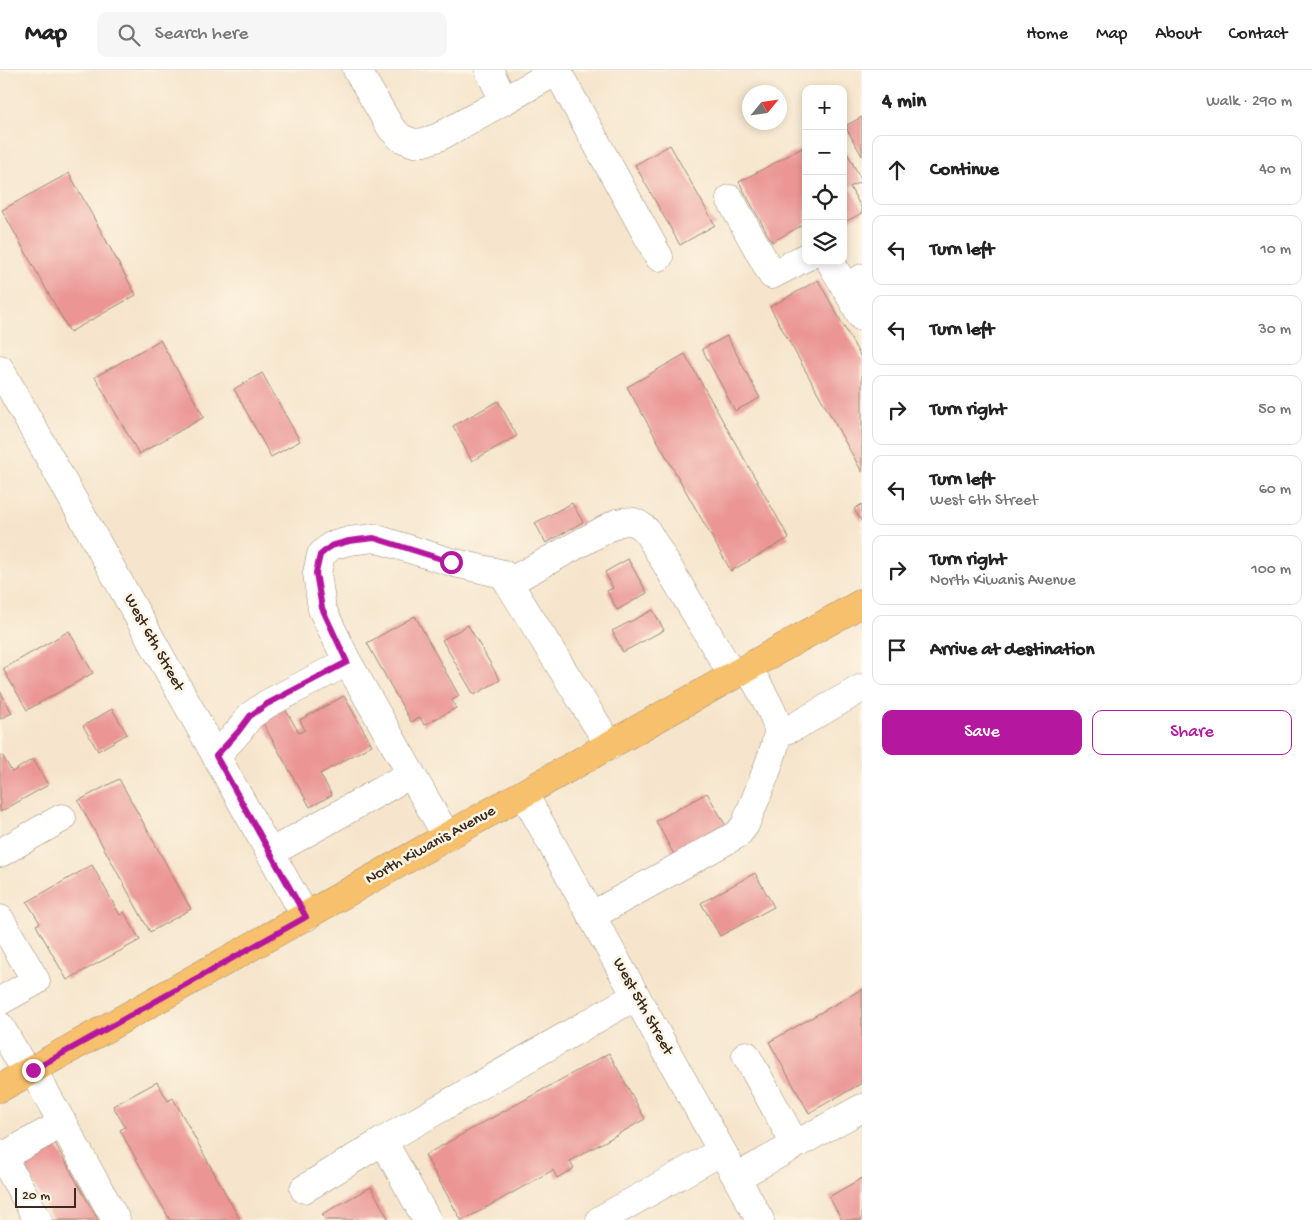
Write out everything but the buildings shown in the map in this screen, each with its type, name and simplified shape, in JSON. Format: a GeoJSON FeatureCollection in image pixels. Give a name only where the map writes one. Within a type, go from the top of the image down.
{"type":"FeatureCollection","features":[{"type":"Feature","properties":{"kind":"main road","name":"North Kiwanis Avenue"},"geometry":{"type":"LineString","coordinates":[[0,1088],[862,604]]}},
{"type":"Feature","properties":{"kind":"street"},"geometry":{"type":"LineString","coordinates":[[357,70],[391,128],[401,138],[414,143],[439,138],[558,70],[659,257]]}},
{"type":"Feature","properties":{"kind":"street"},"geometry":{"type":"LineString","coordinates":[[489,70],[504,101]]}},
{"type":"Feature","properties":{"kind":"street"},"geometry":{"type":"LineString","coordinates":[[730,199],[772,275],[802,258]]}},
{"type":"Feature","properties":{"kind":"street"},"geometry":{"type":"LineString","coordinates":[[834,265],[853,283],[862,317]]}},
{"type":"Feature","properties":{"kind":"street","name":"West 6th Street"},"geometry":{"type":"LineString","coordinates":[[0,369],[306,917]]}},
{"type":"Feature","properties":{"kind":"street"},"geometry":{"type":"LineString","coordinates":[[509,582],[617,523],[628,520],[638,522],[646,530],[740,672],[769,708],[778,728],[776,746],[745,825],[738,834],[591,916]]}},
{"type":"Feature","properties":{"kind":"street"},"geometry":{"type":"LineString","coordinates":[[447,837],[347,662],[322,608],[316,573],[320,555],[331,546],[349,541],[374,538],[451,562],[503,574],[610,746]]}},
{"type":"Feature","properties":{"kind":"street"},"geometry":{"type":"LineString","coordinates":[[216,756],[250,716],[267,704],[347,662]]}},
{"type":"Feature","properties":{"kind":"street"},"geometry":{"type":"LineString","coordinates":[[778,728],[786,730],[796,726],[862,688]]}},
{"type":"Feature","properties":{"kind":"street"},"geometry":{"type":"LineString","coordinates":[[270,852],[411,774]]}},
{"type":"Feature","properties":{"kind":"street","name":"West 5th Street"},"geometry":{"type":"LineString","coordinates":[[524,794],[760,1220]]}},
{"type":"Feature","properties":{"kind":"street"},"geometry":{"type":"LineString","coordinates":[[0,853],[62,818]]}},
{"type":"Feature","properties":{"kind":"street"},"geometry":{"type":"LineString","coordinates":[[0,919],[36,981],[0,1002]]}},
{"type":"Feature","properties":{"kind":"street"},"geometry":{"type":"LineString","coordinates":[[304,1189],[383,1141],[636,996]]}},
{"type":"Feature","properties":{"kind":"street"},"geometry":{"type":"LineString","coordinates":[[0,1026],[63,1123],[116,1220]]}},
{"type":"Feature","properties":{"kind":"street"},"geometry":{"type":"LineString","coordinates":[[746,1054],[795,1144]]}},
{"type":"Feature","properties":{"kind":"street"},"geometry":{"type":"LineString","coordinates":[[736,1177],[862,1108]]}},
{"type":"Feature","properties":{"kind":"street"},"geometry":{"type":"LineString","coordinates":[[38,1220],[1,1155],[63,1123]]}},
{"type":"Feature","properties":{"kind":"street"},"geometry":{"type":"LineString","coordinates":[[383,1141],[427,1220]]}},
{"type":"Feature","properties":{"kind":"street"},"geometry":{"type":"LineString","coordinates":[[600,1220],[722,1151]]}},
{"type":"Feature","properties":{"kind":"route"},"geometry":{"type":"LineString","coordinates":[[33,1070],[306,917],[216,756],[250,716],[267,704],[347,662],[322,608],[316,573],[320,555],[331,546],[349,541],[374,538],[451,562]]}}]}
